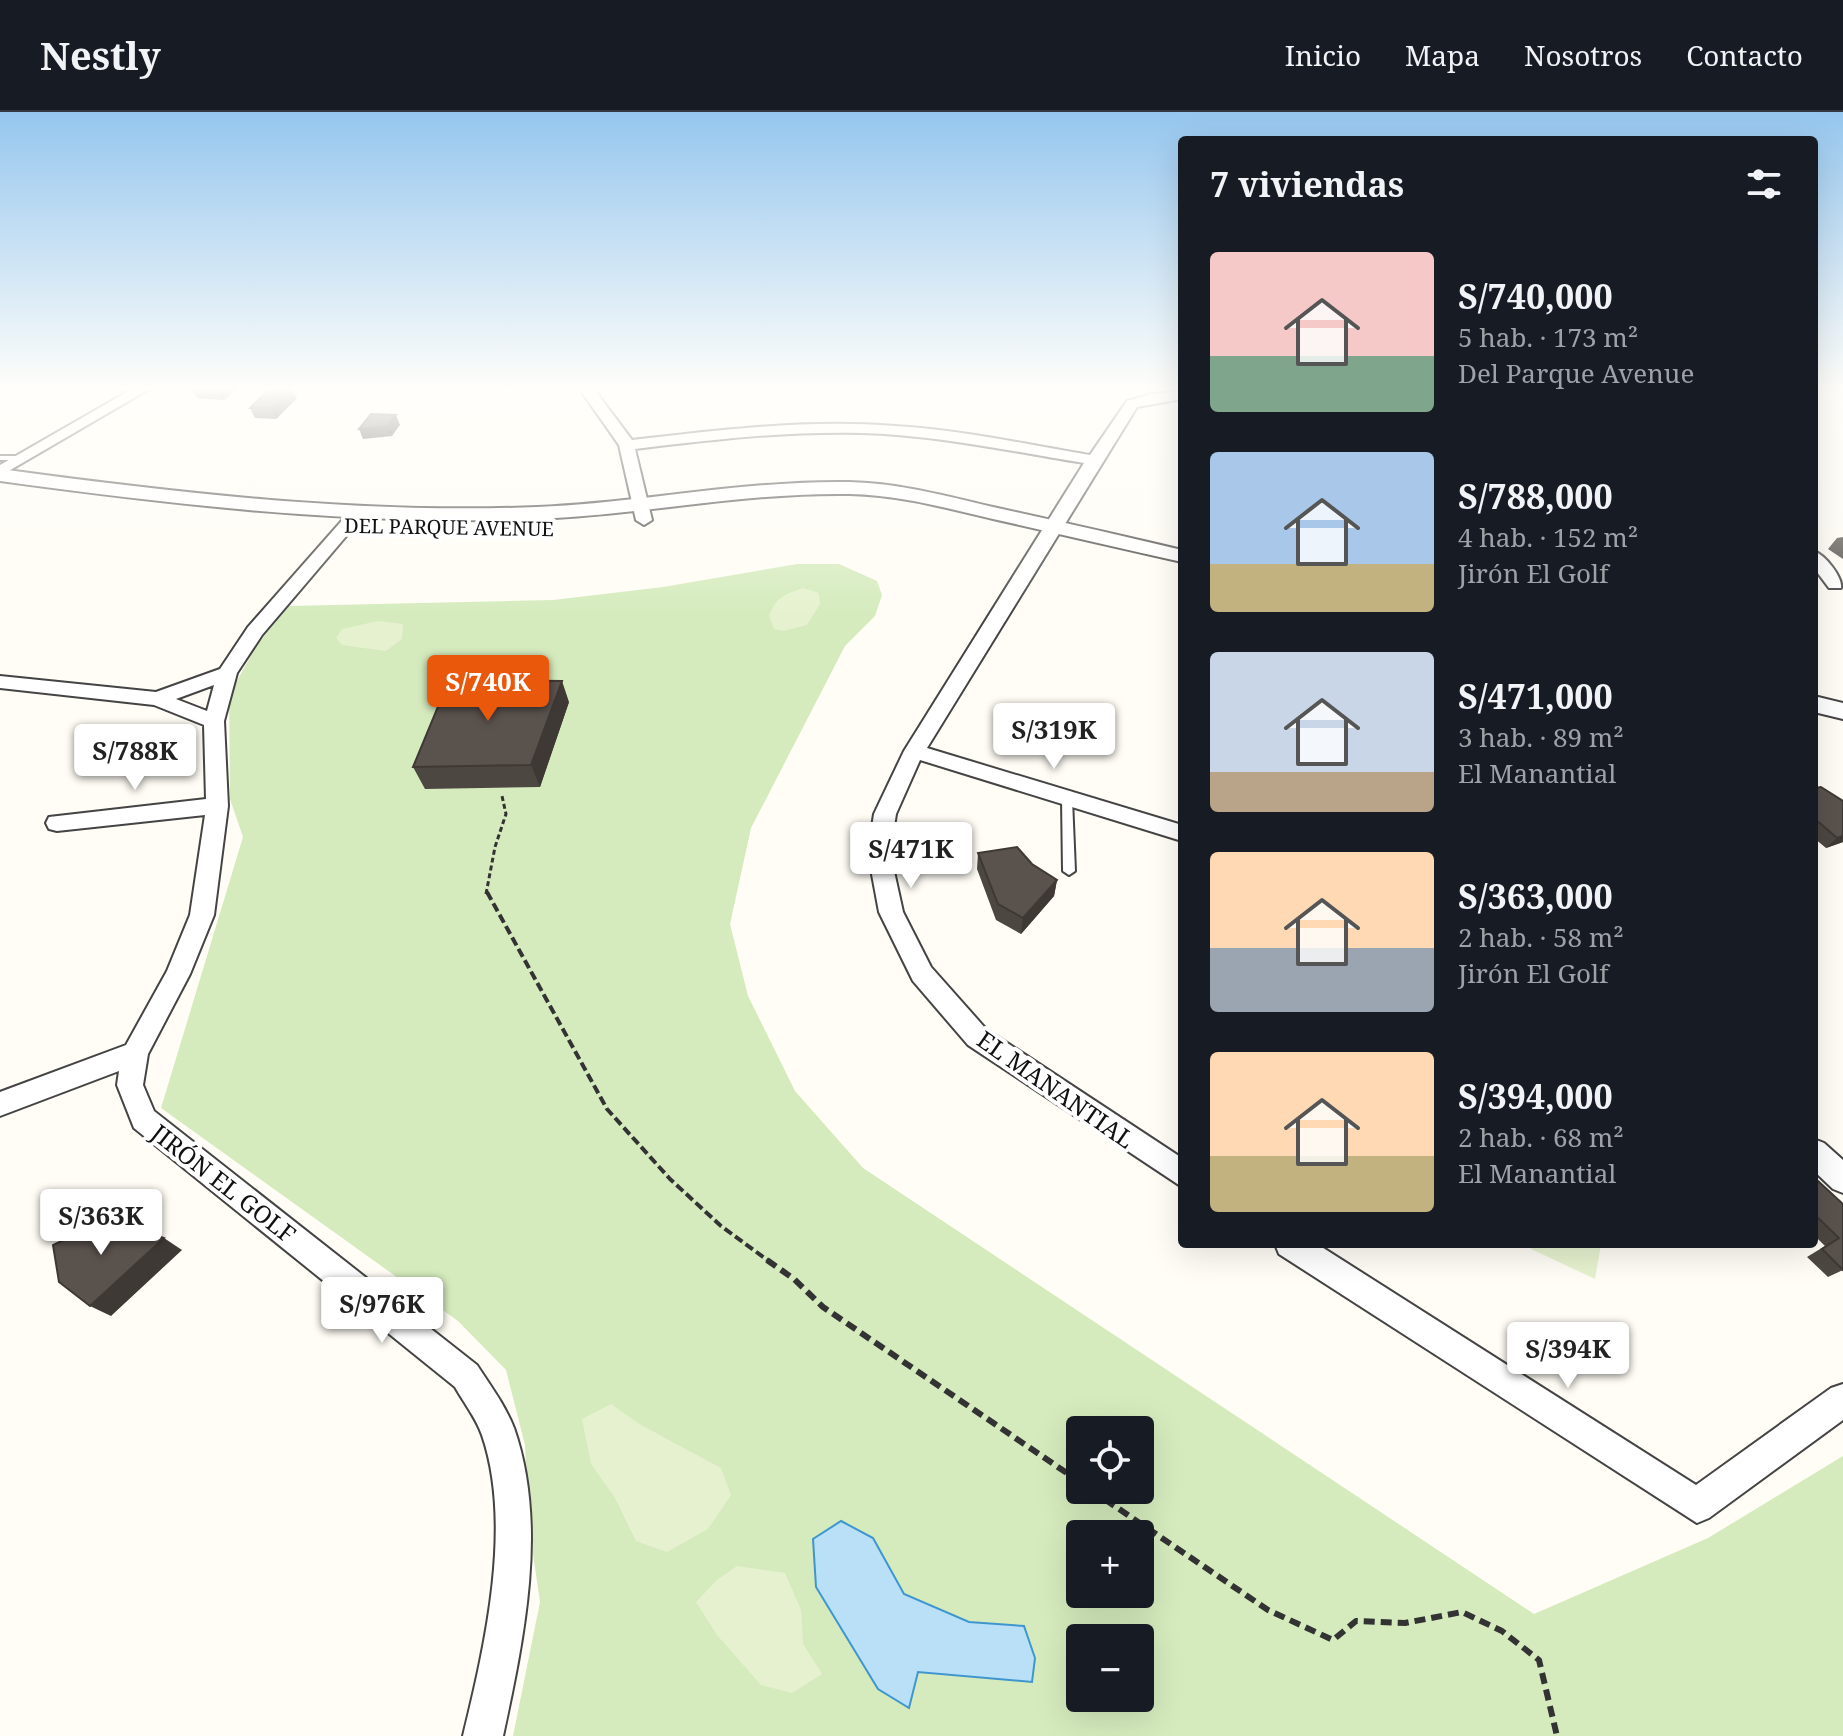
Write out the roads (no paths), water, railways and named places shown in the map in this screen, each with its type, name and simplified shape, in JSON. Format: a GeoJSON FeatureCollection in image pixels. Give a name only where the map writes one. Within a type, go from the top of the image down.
{"type":"FeatureCollection","features":[{"type":"Feature","properties":{"kind":"street"},"geometry":{"type":"LineString","coordinates":[[631,464],[642,512]]}},
{"type":"Feature","properties":{"kind":"street","name":"EL MANANTIAL"},"geometry":{"type":"LineString","coordinates":[[1092,464],[914,751],[885,814],[879,853],[891,912],[922,974],[977,1037],[1178,1171]]}},
{"type":"Feature","properties":{"kind":"street","name":"DEL PARQUE AVENUE"},"geometry":{"type":"LineString","coordinates":[[0,473],[110,491],[352,518],[508,531],[642,512],[792,505],[917,507],[993,515],[1178,555]]}},
{"type":"Feature","properties":{"kind":"street","name":"DEL PARQUE AVENUE"},"geometry":{"type":"LineString","coordinates":[[0,493],[120,508],[352,518]]}},
{"type":"Feature","properties":{"kind":"street","name":"JIRÓN EL GOLF"},"geometry":{"type":"LineString","coordinates":[[352,518],[255,631],[227,673],[214,721],[217,806],[202,915],[178,974],[135,1053],[130,1085],[144,1119],[466,1376],[497,1429],[511,1485],[510,1574],[501,1660],[483,1736]]}},
{"type":"Feature","properties":{"kind":"street"},"geometry":{"type":"LineString","coordinates":[[1818,561],[1839,587]]}},
{"type":"Feature","properties":{"kind":"street"},"geometry":{"type":"LineString","coordinates":[[1818,573],[1839,587]]}},
{"type":"Feature","properties":{"kind":"street"},"geometry":{"type":"LineString","coordinates":[[157,699],[227,673]]}},
{"type":"Feature","properties":{"kind":"street"},"geometry":{"type":"LineString","coordinates":[[0,682],[157,699],[214,721]]}},
{"type":"Feature","properties":{"kind":"street"},"geometry":{"type":"LineString","coordinates":[[1818,705],[1843,711]]}},
{"type":"Feature","properties":{"kind":"street"},"geometry":{"type":"LineString","coordinates":[[914,751],[1178,832]]}},
{"type":"Feature","properties":{"kind":"street"},"geometry":{"type":"LineString","coordinates":[[57,823],[217,806]]}},
{"type":"Feature","properties":{"kind":"street"},"geometry":{"type":"LineString","coordinates":[[0,1104],[135,1053]]}},
{"type":"Feature","properties":{"kind":"street"},"geometry":{"type":"LineString","coordinates":[[1818,1156],[1843,1179]]}},
{"type":"Feature","properties":{"kind":"street"},"geometry":{"type":"LineString","coordinates":[[1296,1248],[1697,1506],[1843,1400]]}},
{"type":"Feature","properties":{"kind":"lane"},"geometry":{"type":"LineString","coordinates":[[1067,799],[1069,871]]}},
{"type":"Feature","properties":{"kind":"water"},"geometry":{"type":"Polygon","coordinates":[[[841,1521],[873,1538],[904,1594],[969,1622],[1024,1626],[1035,1658],[1032,1682],[918,1672],[909,1708],[878,1689],[816,1587],[813,1539],[841,1521]]]}}]}
